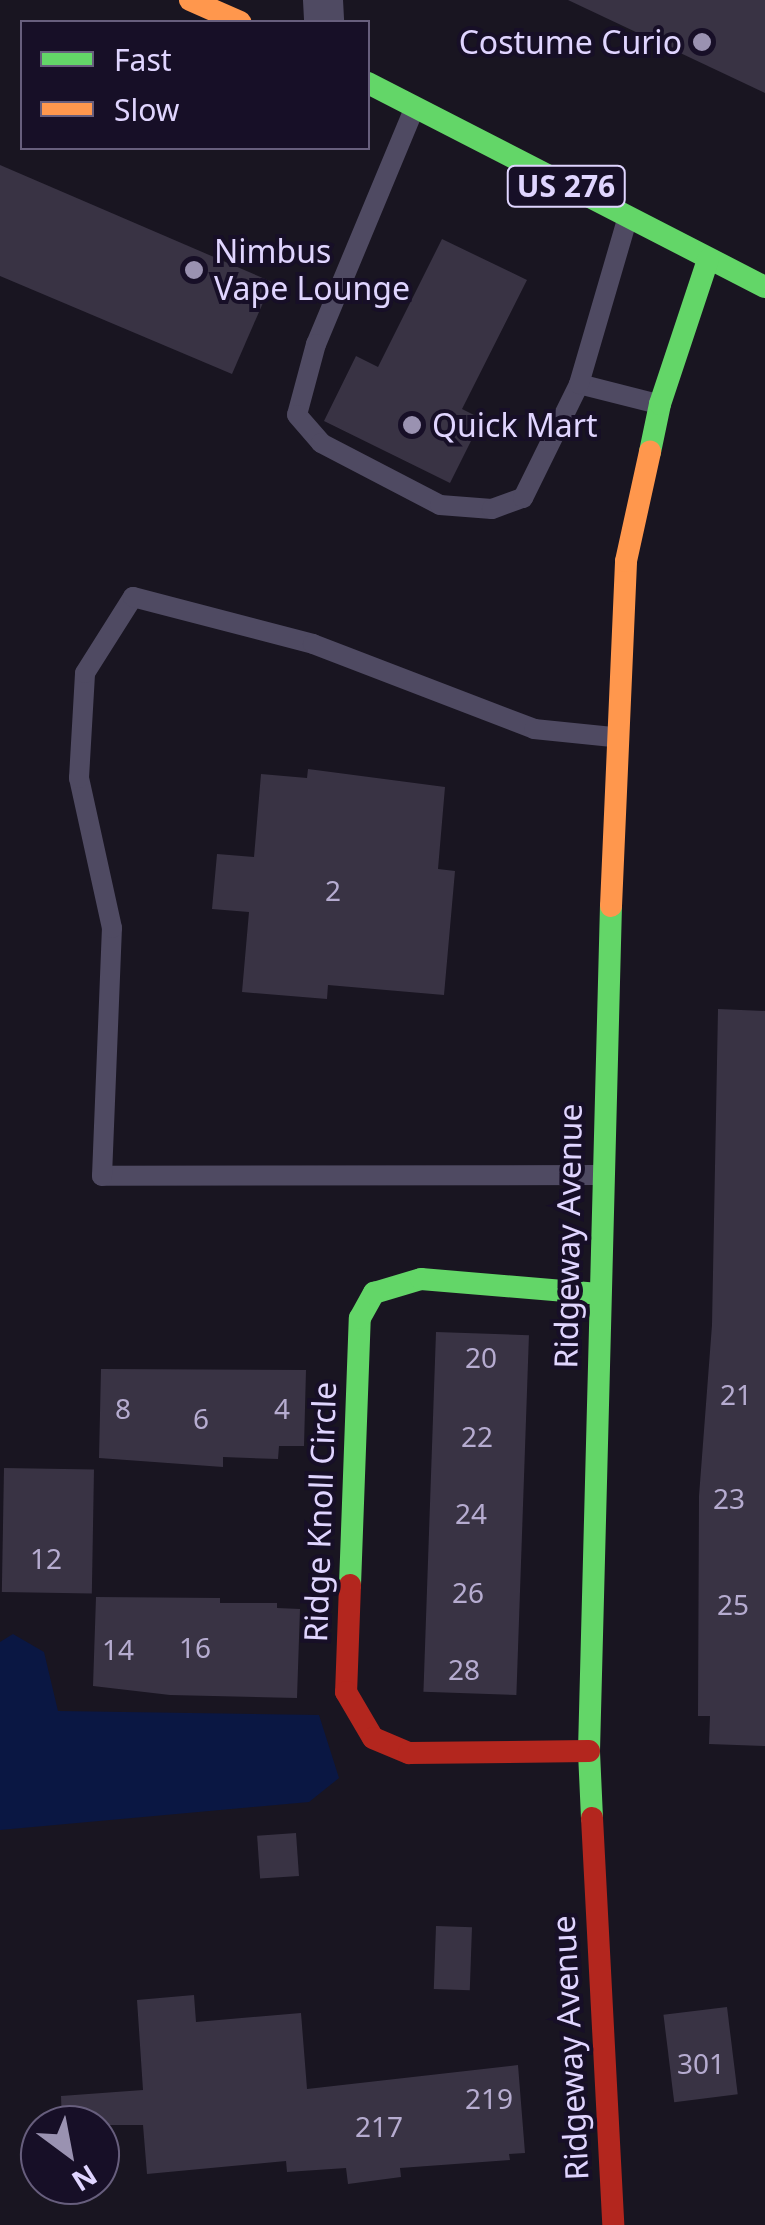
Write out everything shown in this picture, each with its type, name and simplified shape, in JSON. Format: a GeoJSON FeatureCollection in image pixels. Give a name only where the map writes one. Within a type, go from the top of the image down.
{"type":"FeatureCollection","features":[{"type":"Feature","properties":{"kind":"street"},"geometry":{"type":"LineString","coordinates":[[190,0],[235,20]]}},
{"type":"Feature","properties":{"kind":"street","name":"US 276"},"geometry":{"type":"LineString","coordinates":[[370,84],[765,288]]}},
{"type":"Feature","properties":{"kind":"street","name":"Ridgeway Avenue"},"geometry":{"type":"LineString","coordinates":[[613,2225],[589,1751],[615,737],[626,561],[660,404],[708,260]]}},
{"type":"Feature","properties":{"kind":"street","name":"Ridge Knoll Circle"},"geometry":{"type":"LineString","coordinates":[[589,1751],[408,1753],[373,1738],[346,1692],[360,1318],[374,1293],[422,1278],[598,1294]]}},
{"type":"Feature","properties":{"kind":"lane"},"geometry":{"type":"LineString","coordinates":[[415,107],[316,344],[297,415],[321,443],[440,505],[492,509],[523,498],[579,384],[628,218]]}},
{"type":"Feature","properties":{"kind":"lane"},"geometry":{"type":"LineString","coordinates":[[579,384],[660,404]]}},
{"type":"Feature","properties":{"kind":"lane"},"geometry":{"type":"LineString","coordinates":[[601,1176],[102,1176],[112,928],[79,778],[85,673],[133,597],[313,644],[534,729],[615,737]]}},
{"type":"Feature","properties":{"kind":"water"},"geometry":{"type":"Polygon","coordinates":[[[13,1634],[44,1652],[58,1711],[319,1715],[339,1778],[309,1802],[0,1830],[0,1642],[13,1634]]]}},
{"type":"Feature","properties":{"kind":"building"},"geometry":{"type":"Polygon","coordinates":[[[568,0],[765,0],[765,93],[568,0]]]}},
{"type":"Feature","properties":{"kind":"building"},"geometry":{"type":"Polygon","coordinates":[[[0,165],[272,282],[232,374],[0,276],[0,165]]]}},
{"type":"Feature","properties":{"kind":"building"},"geometry":{"type":"Polygon","coordinates":[[[442,239],[527,280],[462,409],[482,419],[450,483],[324,421],[356,356],[378,367],[442,239]]]}},
{"type":"Feature","properties":{"kind":"building"},"geometry":{"type":"Polygon","coordinates":[[[308,769],[445,787],[438,869],[455,871],[444,995],[328,985],[327,999],[242,992],[249,912],[212,909],[217,854],[254,857],[261,774],[307,778],[308,769]]]}},
{"type":"Feature","properties":{"kind":"building"},"geometry":{"type":"Polygon","coordinates":[[[718,1009],[765,1011],[765,1746],[709,1744],[710,1716],[698,1716],[699,1496],[712,1325],[718,1009]]]}},
{"type":"Feature","properties":{"kind":"building"},"geometry":{"type":"Polygon","coordinates":[[[436,1332],[529,1335],[516,1695],[423,1692],[436,1332]]]}},
{"type":"Feature","properties":{"kind":"building"},"geometry":{"type":"Polygon","coordinates":[[[101,1369],[306,1370],[304,1446],[279,1446],[278,1459],[223,1457],[223,1467],[99,1458],[101,1369]]]}},
{"type":"Feature","properties":{"kind":"building"},"geometry":{"type":"Polygon","coordinates":[[[4,1468],[94,1470],[92,1594],[2,1592],[4,1468]]]}},
{"type":"Feature","properties":{"kind":"building"},"geometry":{"type":"Polygon","coordinates":[[[96,1597],[220,1598],[220,1603],[277,1603],[277,1608],[300,1609],[297,1698],[170,1695],[93,1686],[96,1597]]]}},
{"type":"Feature","properties":{"kind":"building"},"geometry":{"type":"Polygon","coordinates":[[[296,1833],[299,1876],[260,1879],[257,1836],[296,1833]]]}},
{"type":"Feature","properties":{"kind":"building"},"geometry":{"type":"Polygon","coordinates":[[[436,1926],[472,1927],[470,1990],[434,1989],[436,1926]]]}},
{"type":"Feature","properties":{"kind":"building"},"geometry":{"type":"Polygon","coordinates":[[[194,1995],[196,2022],[301,2013],[307,2089],[518,2065],[525,2153],[509,2154],[510,2160],[400,2168],[401,2177],[348,2184],[346,2168],[287,2172],[286,2161],[147,2174],[143,2125],[120,2125],[120,2105],[61,2105],[61,2096],[143,2090],[137,2000],[194,1995]]]}},
{"type":"Feature","properties":{"kind":"building"},"geometry":{"type":"Polygon","coordinates":[[[727,2007],[738,2094],[674,2102],[663,2015],[727,2007]]]}},
{"type":"Feature","properties":{"kind":"traffic: fast"},"geometry":{"type":"LineString","coordinates":[[370,84],[765,287]]}},
{"type":"Feature","properties":{"kind":"traffic: fast"},"geometry":{"type":"LineString","coordinates":[[650,452],[660,404],[708,260]]}},
{"type":"Feature","properties":{"kind":"traffic: fast"},"geometry":{"type":"LineString","coordinates":[[592,1818],[589,1751],[611,906]]}},
{"type":"Feature","properties":{"kind":"traffic: fast"},"geometry":{"type":"LineString","coordinates":[[350,1585],[360,1318],[374,1293],[421,1279],[598,1294]]}},
{"type":"Feature","properties":{"kind":"traffic: slow"},"geometry":{"type":"LineString","coordinates":[[190,0],[235,20]]}},
{"type":"Feature","properties":{"kind":"traffic: slow"},"geometry":{"type":"LineString","coordinates":[[611,906],[626,561],[650,452]]}},
{"type":"Feature","properties":{"kind":"traffic: jam"},"geometry":{"type":"LineString","coordinates":[[350,1585],[346,1692],[373,1738],[409,1753],[589,1751]]}},
{"type":"Feature","properties":{"kind":"traffic: jam"},"geometry":{"type":"LineString","coordinates":[[592,1818],[613,2225]]}},
{"type":"Feature","properties":{"kind":"place","name":"Costume Curio"},"geometry":{"type":"Point","coordinates":[702,42]}},
{"type":"Feature","properties":{"kind":"place","name":"Nimbus Vape Lounge"},"geometry":{"type":"Point","coordinates":[194,270]}},
{"type":"Feature","properties":{"kind":"place","name":"Quick Mart"},"geometry":{"type":"Point","coordinates":[412,425]}}]}
